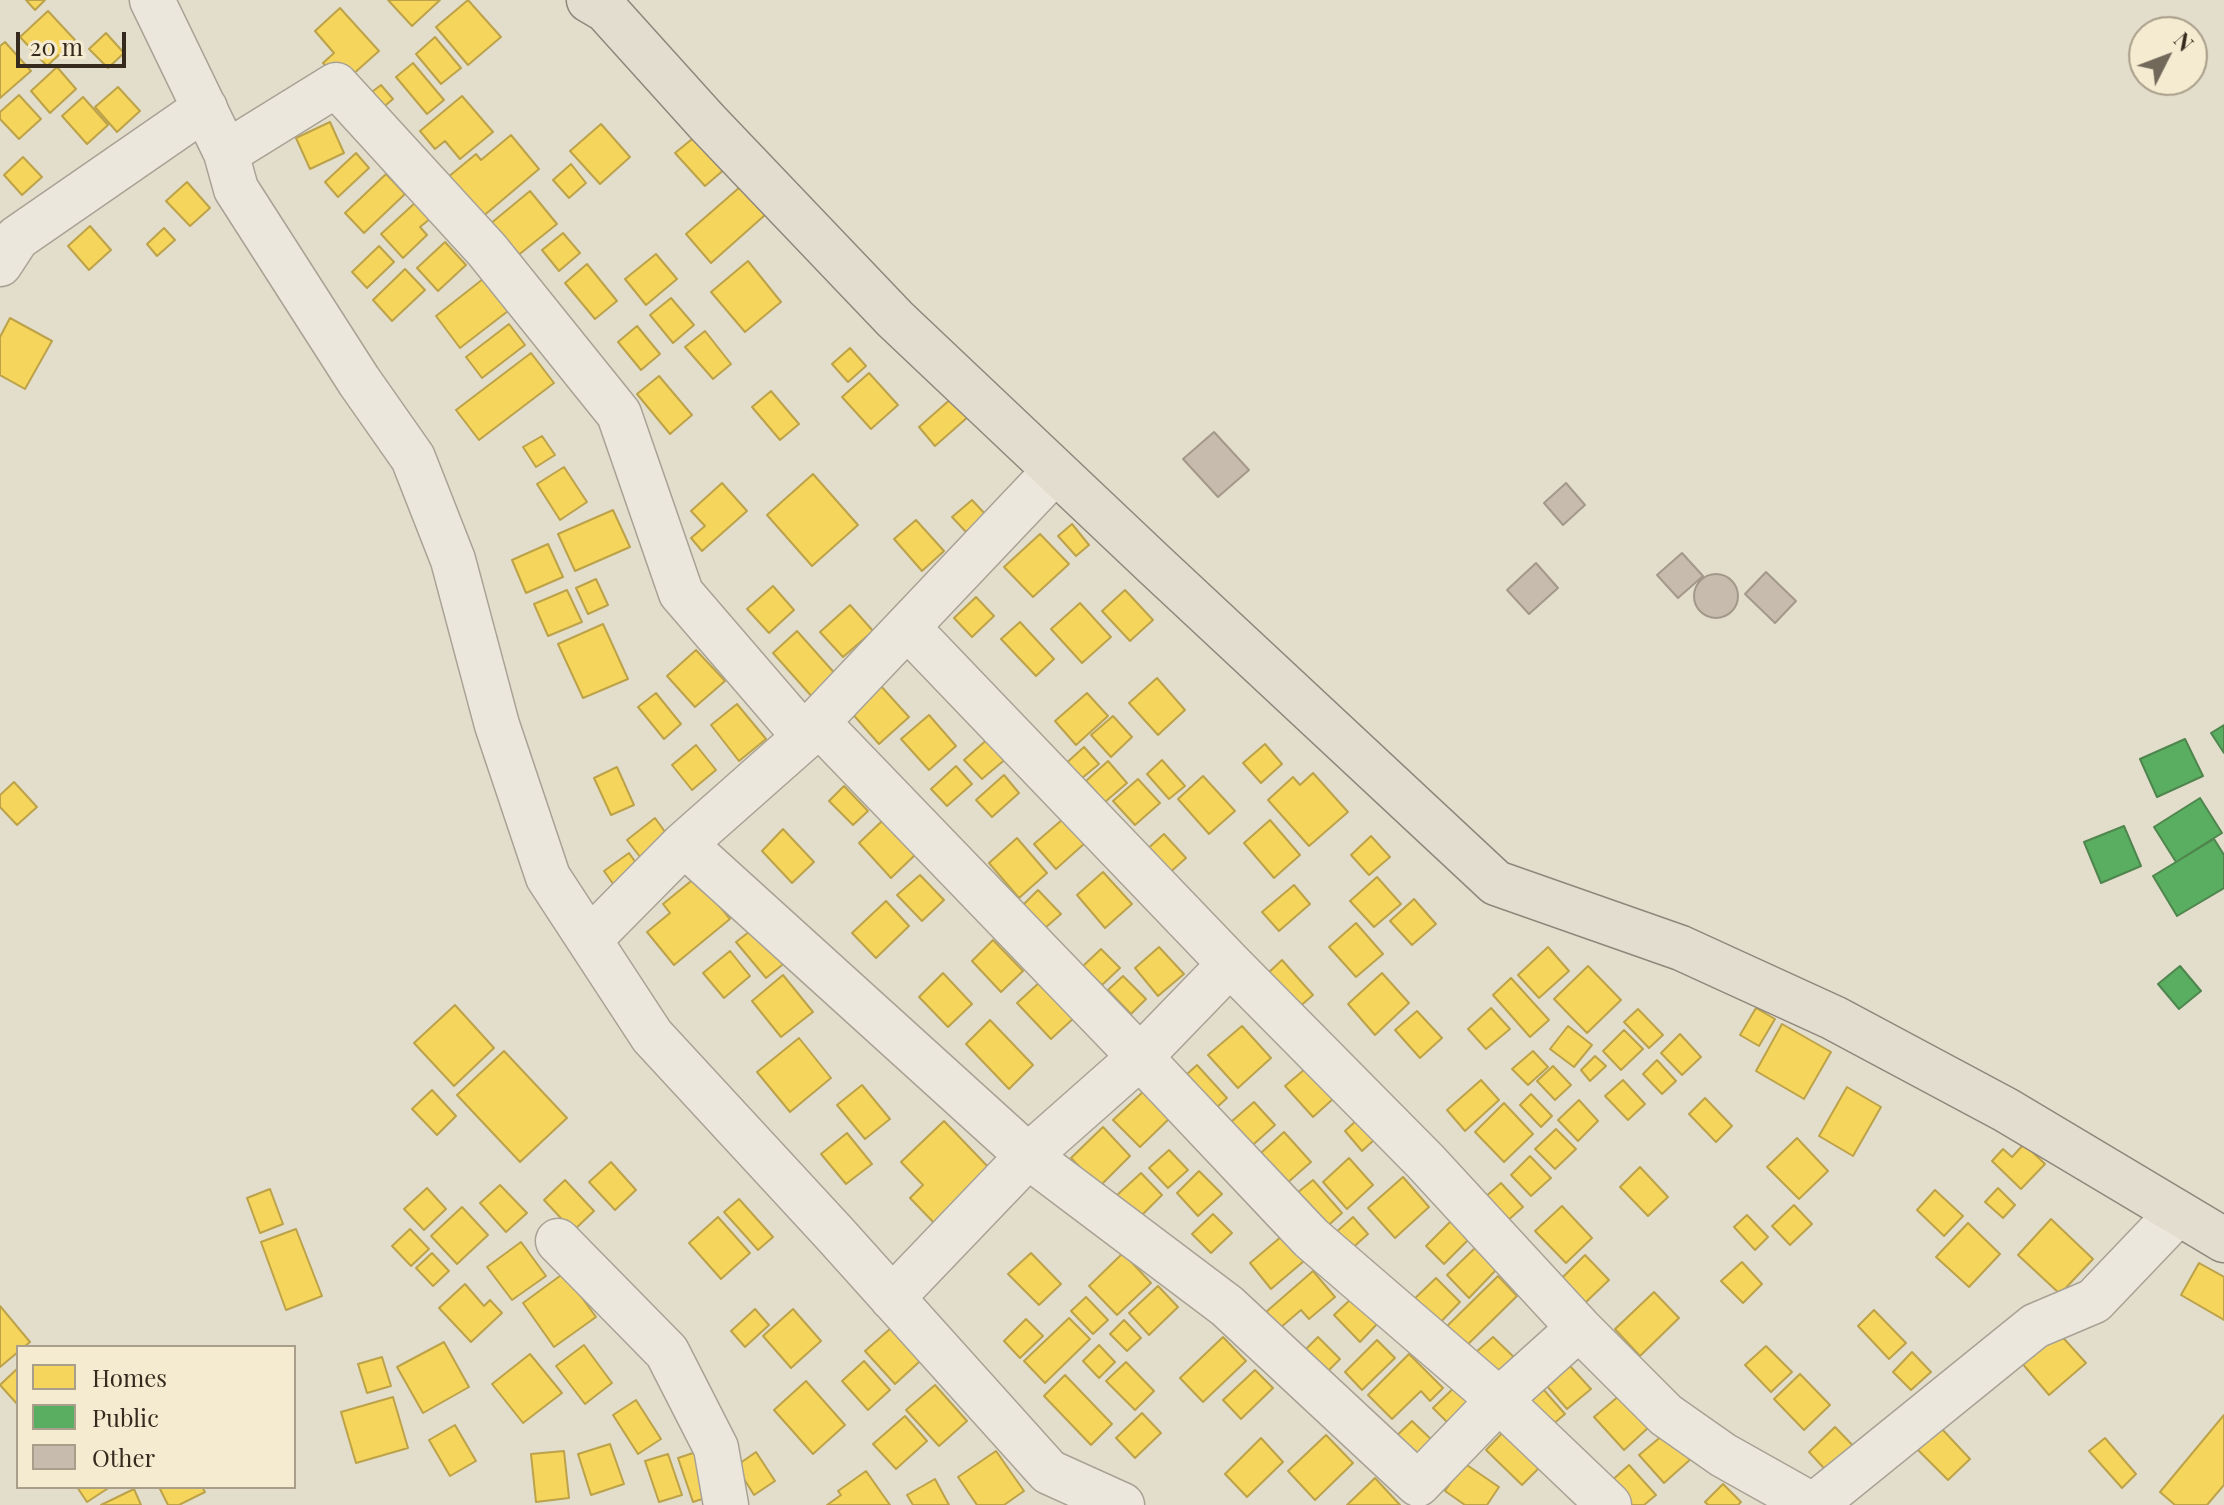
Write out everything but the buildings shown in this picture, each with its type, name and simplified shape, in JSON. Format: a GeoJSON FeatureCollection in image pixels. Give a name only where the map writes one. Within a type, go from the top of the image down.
{"type":"FeatureCollection","features":[{"type":"Feature","properties":{"kind":"main road"},"geometry":{"type":"LineString","coordinates":[[589,0],[606,10],[707,122],[895,319],[1496,883],[1681,948],[1834,1018],[2006,1110],[2224,1240]]}},
{"type":"Feature","properties":{"kind":"street"},"geometry":{"type":"LineString","coordinates":[[152,0],[226,153],[236,189],[359,381],[413,458],[453,560],[497,725],[548,877],[652,1036],[1049,1472],[1122,1505]]}},
{"type":"Feature","properties":{"kind":"street"},"geometry":{"type":"LineString","coordinates":[[226,153],[336,85],[487,250],[619,414],[681,593],[811,730],[1140,1057],[1311,1238],[1499,1400],[1609,1505]]}},
{"type":"Feature","properties":{"kind":"street"},"geometry":{"type":"LineString","coordinates":[[6,240],[205,108]]}},
{"type":"Feature","properties":{"kind":"street"},"geometry":{"type":"LineString","coordinates":[[590,939],[684,844],[811,730],[1055,471]]}},
{"type":"Feature","properties":{"kind":"street"},"geometry":{"type":"LineString","coordinates":[[908,628],[1230,964],[1425,1161],[1579,1328],[1666,1415],[1723,1455],[1813,1505],[2035,1326],[2094,1301],[2178,1213]]}},
{"type":"Feature","properties":{"kind":"street"},"geometry":{"type":"LineString","coordinates":[[684,844],[1028,1156],[1227,1306],[1418,1484],[1499,1400],[1579,1328]]}},
{"type":"Feature","properties":{"kind":"street"},"geometry":{"type":"LineString","coordinates":[[892,1298],[1028,1156],[1140,1057],[1230,964]]}},
{"type":"Feature","properties":{"kind":"street"},"geometry":{"type":"LineString","coordinates":[[558,1241],[667,1352],[716,1448],[726,1505]]}}]}
